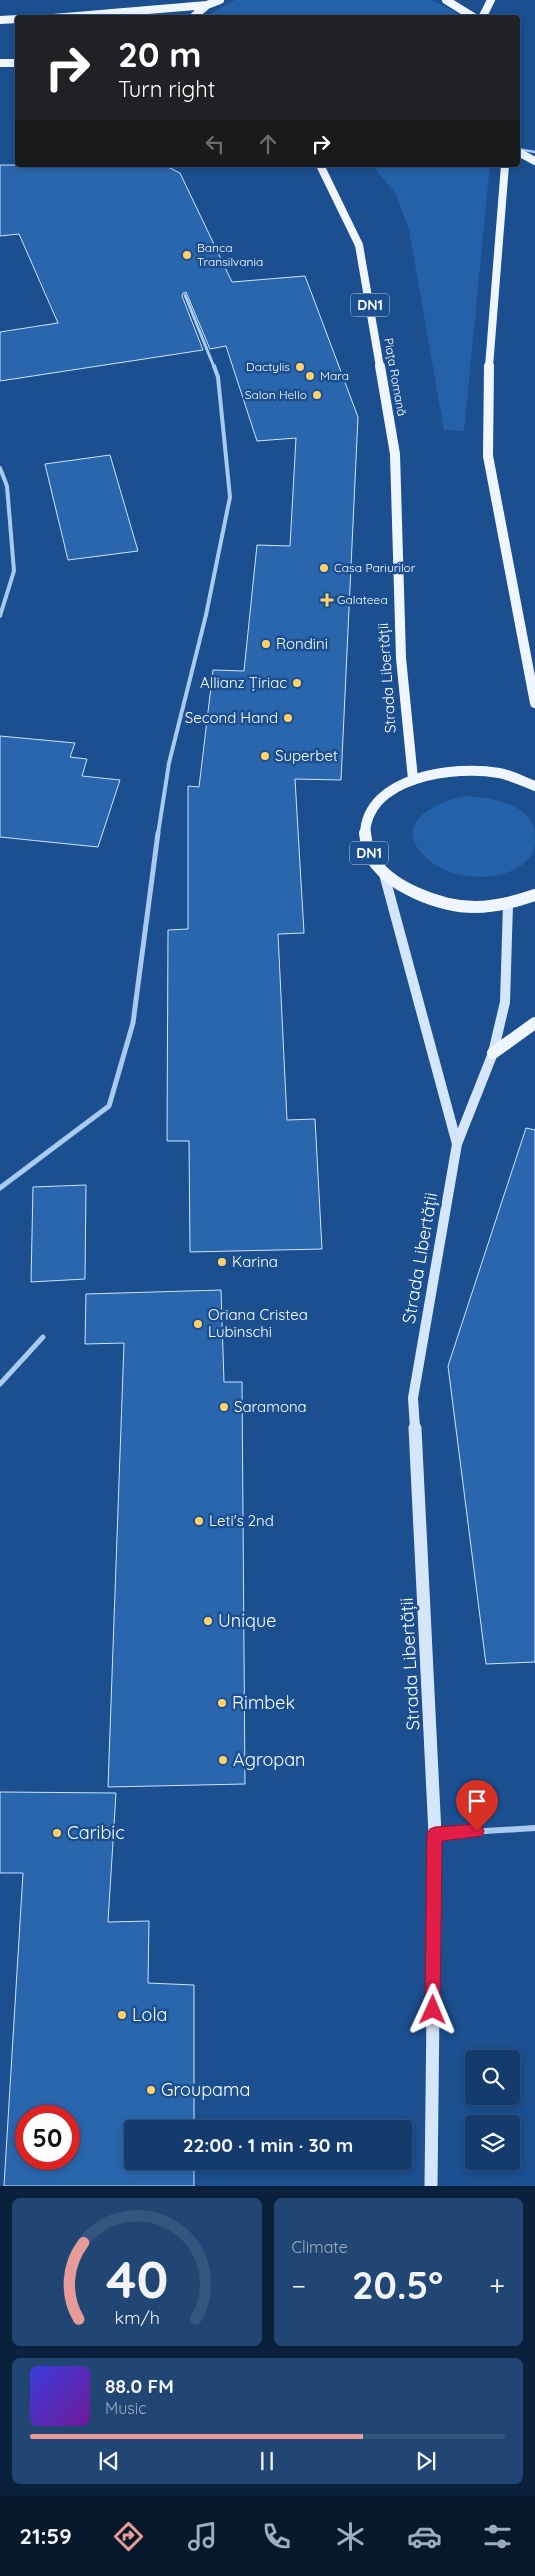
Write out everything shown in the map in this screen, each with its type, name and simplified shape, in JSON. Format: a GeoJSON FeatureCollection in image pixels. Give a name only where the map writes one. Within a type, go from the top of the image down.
{"type":"FeatureCollection","features":[{"type":"Feature","properties":{"kind":"main road"},"geometry":{"type":"LineString","coordinates":[[89,15],[207,5],[220,0]]}},
{"type":"Feature","properties":{"kind":"main road"},"geometry":{"type":"LineString","coordinates":[[446,0],[455,3],[471,15]]}},
{"type":"Feature","properties":{"kind":"main road"},"geometry":{"type":"LineString","coordinates":[[483,15],[490,0]]}},
{"type":"Feature","properties":{"kind":"main road"},"geometry":{"type":"LineString","coordinates":[[195,15],[207,5]]}},
{"type":"Feature","properties":{"kind":"main road"},"geometry":{"type":"LineString","coordinates":[[0,20],[15,19]]}},
{"type":"Feature","properties":{"kind":"main road"},"geometry":{"type":"LineString","coordinates":[[0,63],[15,63]]}},
{"type":"Feature","properties":{"kind":"main road"},"geometry":{"type":"LineString","coordinates":[[520,152],[535,161]]}},
{"type":"Feature","properties":{"kind":"main road","name":"Piața Romană"},"geometry":{"type":"LineString","coordinates":[[321,167],[340,201],[359,245],[395,454]]}},
{"type":"Feature","properties":{"kind":"main road"},"geometry":{"type":"LineString","coordinates":[[506,167],[488,381],[488,456],[535,703]]}},
{"type":"Feature","properties":{"kind":"main road","name":"Strada Libertății"},"geometry":{"type":"LineString","coordinates":[[395,454],[400,658],[413,779]]}},
{"type":"Feature","properties":{"kind":"main road","name":"DN1"},"geometry":{"type":"LineString","coordinates":[[530,897],[508,904],[474,907],[423,898],[384,874],[369,854],[365,832],[371,811],[388,793],[413,779],[455,770],[500,774],[535,786]]}},
{"type":"Feature","properties":{"kind":"main road","name":"Strada Libertății"},"geometry":{"type":"LineString","coordinates":[[384,874],[457,1144]]}},
{"type":"Feature","properties":{"kind":"main road"},"geometry":{"type":"LineString","coordinates":[[530,897],[535,906]]}},
{"type":"Feature","properties":{"kind":"main road","name":"Strada Libertății"},"geometry":{"type":"LineString","coordinates":[[431,2186],[435,1834],[413,1398],[457,1144],[493,1053],[505,1002],[508,904]]}},
{"type":"Feature","properties":{"kind":"main road"},"geometry":{"type":"LineString","coordinates":[[493,1053],[535,1023]]}},
{"type":"Feature","properties":{"kind":"street"},"geometry":{"type":"LineString","coordinates":[[0,1188],[109,1106],[133,1023],[161,808],[206,614],[230,497],[218,377],[185,295]]}},
{"type":"Feature","properties":{"kind":"street"},"geometry":{"type":"LineString","coordinates":[[0,468],[8,486],[14,572],[0,616]]}},
{"type":"Feature","properties":{"kind":"street"},"geometry":{"type":"LineString","coordinates":[[0,1384],[43,1337]]}},
{"type":"Feature","properties":{"kind":"street"},"geometry":{"type":"LineString","coordinates":[[435,1834],[535,1828]]}},
{"type":"Feature","properties":{"kind":"lane"},"geometry":{"type":"LineString","coordinates":[[520,151],[535,152]]}},
{"type":"Feature","properties":{"kind":"shaded area"},"geometry":{"type":"Polygon","coordinates":[[[235,0],[432,0],[461,15],[209,15],[235,0]]]}},
{"type":"Feature","properties":{"kind":"shaded area"},"geometry":{"type":"Polygon","coordinates":[[[374,167],[490,167],[464,431],[444,430],[409,230],[396,194],[374,167]]]}},
{"type":"Feature","properties":{"kind":"shaded area"},"geometry":{"type":"Polygon","coordinates":[[[467,796],[500,801],[520,810],[528,817],[533,826],[535,845],[529,858],[520,866],[495,876],[467,876],[441,868],[431,862],[418,849],[413,838],[414,827],[419,818],[428,810],[440,804],[467,796]]]}},
{"type":"Feature","properties":{"kind":"building"},"geometry":{"type":"Polygon","coordinates":[[[0,165],[15,165],[15,167],[168,167],[180,173],[232,282],[305,276],[358,417],[341,780],[295,779],[304,933],[278,934],[287,1120],[315,1119],[322,1249],[190,1252],[189,1141],[167,1141],[168,930],[188,929],[188,786],[199,787],[213,670],[244,671],[257,545],[290,546],[296,438],[257,441],[226,346],[210,349],[186,292],[182,296],[203,350],[0,381],[0,332],[58,323],[19,234],[0,236],[0,165]]]}},
{"type":"Feature","properties":{"kind":"building"},"geometry":{"type":"Polygon","coordinates":[[[110,455],[138,551],[68,560],[45,464],[110,455]]]}},
{"type":"Feature","properties":{"kind":"building"},"geometry":{"type":"Polygon","coordinates":[[[0,736],[75,743],[70,757],[87,759],[82,776],[120,780],[98,847],[0,837],[0,736]]]}},
{"type":"Feature","properties":{"kind":"building"},"geometry":{"type":"Polygon","coordinates":[[[526,1128],[535,1130],[535,1662],[486,1664],[448,1366],[526,1128]]]}},
{"type":"Feature","properties":{"kind":"building"},"geometry":{"type":"Polygon","coordinates":[[[86,1185],[85,1279],[31,1282],[33,1187],[86,1185]]]}},
{"type":"Feature","properties":{"kind":"building"},"geometry":{"type":"Polygon","coordinates":[[[221,1290],[224,1382],[242,1382],[245,1784],[108,1787],[124,1343],[85,1344],[86,1294],[221,1290]]]}},
{"type":"Feature","properties":{"kind":"building"},"geometry":{"type":"Polygon","coordinates":[[[0,1792],[116,1793],[108,1922],[149,1921],[148,1983],[194,1985],[194,2120],[124,2120],[124,2170],[194,2170],[194,2186],[4,2186],[23,1873],[0,1873],[0,1792]]]}},
{"type":"Feature","properties":{"kind":"place","name":"Banca Transilvania"},"geometry":{"type":"Point","coordinates":[187,255]}},
{"type":"Feature","properties":{"kind":"place","name":"Dactylis"},"geometry":{"type":"Point","coordinates":[300,367]}},
{"type":"Feature","properties":{"kind":"place","name":"Mara"},"geometry":{"type":"Point","coordinates":[310,376]}},
{"type":"Feature","properties":{"kind":"place","name":"Salon Hello"},"geometry":{"type":"Point","coordinates":[317,395]}},
{"type":"Feature","properties":{"kind":"place","name":"Casa Pariurilor"},"geometry":{"type":"Point","coordinates":[324,568]}},
{"type":"Feature","properties":{"kind":"place","name":"Galateea"},"geometry":{"type":"Point","coordinates":[327,600]}},
{"type":"Feature","properties":{"kind":"place","name":"Rondini"},"geometry":{"type":"Point","coordinates":[266,644]}},
{"type":"Feature","properties":{"kind":"place","name":"Allianz Țiriac"},"geometry":{"type":"Point","coordinates":[297,683]}},
{"type":"Feature","properties":{"kind":"place","name":"Second Hand"},"geometry":{"type":"Point","coordinates":[288,718]}},
{"type":"Feature","properties":{"kind":"place","name":"Superbet"},"geometry":{"type":"Point","coordinates":[265,756]}},
{"type":"Feature","properties":{"kind":"place","name":"Karina"},"geometry":{"type":"Point","coordinates":[222,1262]}},
{"type":"Feature","properties":{"kind":"place","name":"Oriana Cristea Lubinschi"},"geometry":{"type":"Point","coordinates":[198,1324]}},
{"type":"Feature","properties":{"kind":"place","name":"Saramona"},"geometry":{"type":"Point","coordinates":[224,1407]}},
{"type":"Feature","properties":{"kind":"place","name":"Leti's 2nd"},"geometry":{"type":"Point","coordinates":[199,1521]}},
{"type":"Feature","properties":{"kind":"place","name":"Unique"},"geometry":{"type":"Point","coordinates":[208,1621]}},
{"type":"Feature","properties":{"kind":"place","name":"Rimbek"},"geometry":{"type":"Point","coordinates":[222,1703]}},
{"type":"Feature","properties":{"kind":"place","name":"Agropan"},"geometry":{"type":"Point","coordinates":[223,1760]}},
{"type":"Feature","properties":{"kind":"place","name":"Caribic"},"geometry":{"type":"Point","coordinates":[57,1833]}},
{"type":"Feature","properties":{"kind":"place","name":"Lola"},"geometry":{"type":"Point","coordinates":[122,2015]}},
{"type":"Feature","properties":{"kind":"place","name":"Groupama"},"geometry":{"type":"Point","coordinates":[151,2090]}},
{"type":"Feature","properties":{"kind":"route"},"geometry":{"type":"LineString","coordinates":[[433,2010],[435,1834],[477,1831]]}}]}
